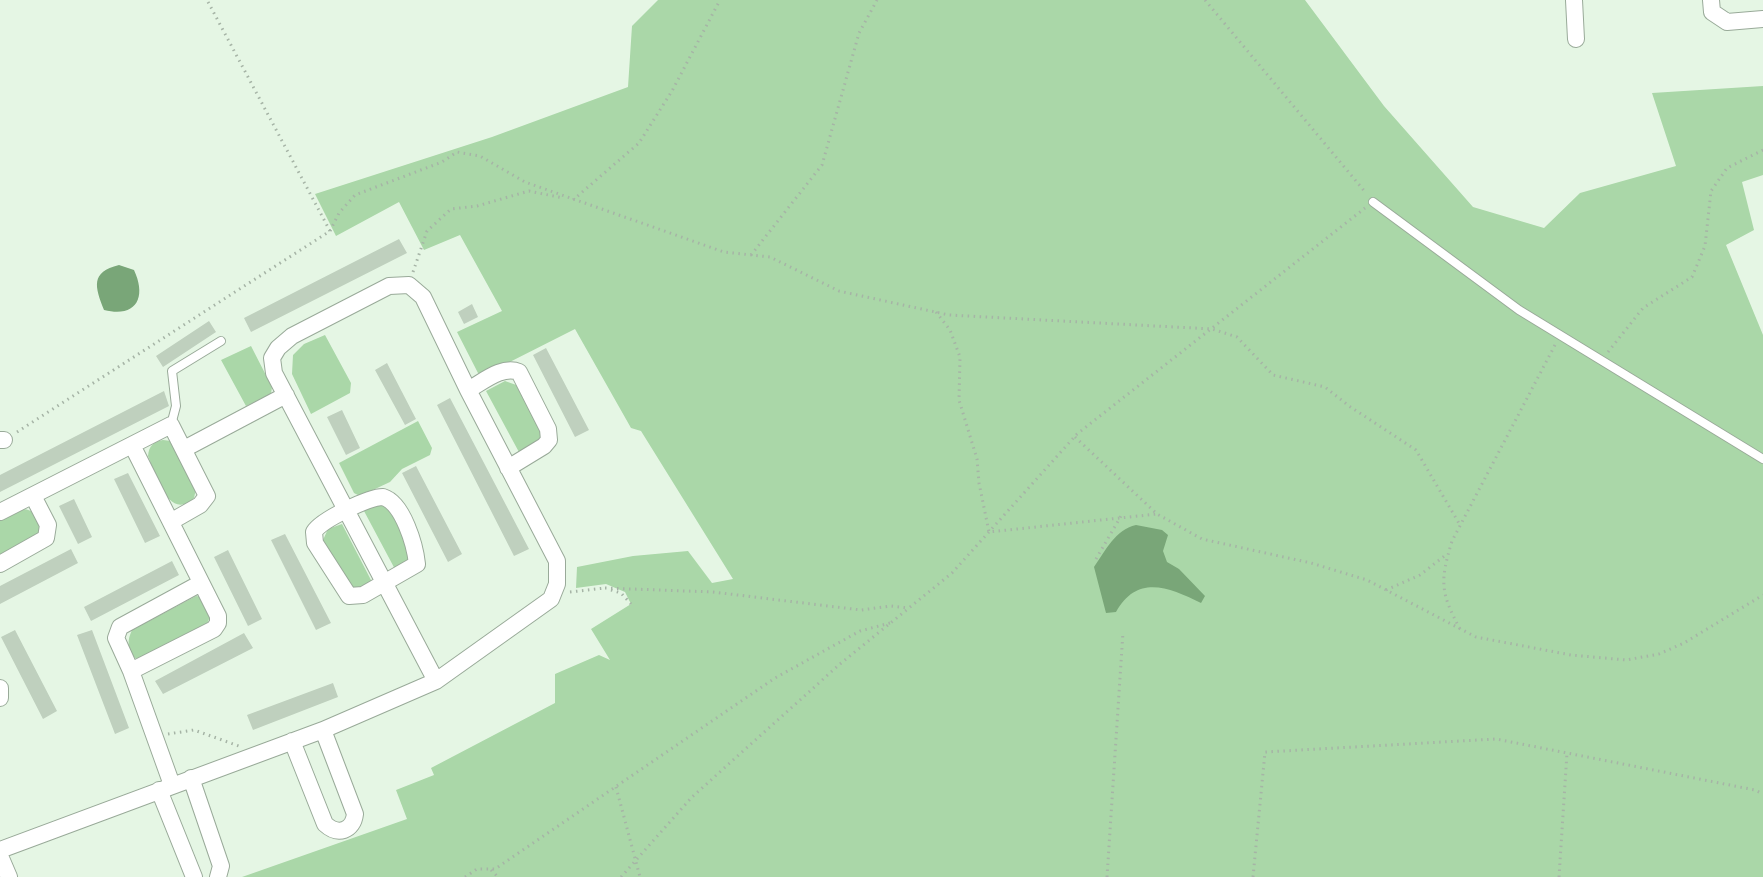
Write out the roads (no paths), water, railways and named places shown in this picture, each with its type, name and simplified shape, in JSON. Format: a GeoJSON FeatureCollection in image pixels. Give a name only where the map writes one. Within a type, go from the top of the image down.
{"type":"FeatureCollection","features":[{"type":"Feature","properties":{"kind":"street"},"geometry":{"type":"LineString","coordinates":[[1574,0],[1576,39]]}},
{"type":"Feature","properties":{"kind":"street"},"geometry":{"type":"LineString","coordinates":[[1711,0],[1712,12],[1727,22],[1763,19]]}},
{"type":"Feature","properties":{"kind":"street"},"geometry":{"type":"LineString","coordinates":[[0,850],[323,730],[436,681],[550,599],[557,584],[557,561],[468,390],[423,297],[409,285],[389,286],[292,336],[278,348],[272,358],[274,374],[436,681]]}},
{"type":"Feature","properties":{"kind":"street"},"geometry":{"type":"LineString","coordinates":[[468,390],[501,371],[510,369],[519,372],[548,429],[549,440],[544,446],[508,468]]}},
{"type":"Feature","properties":{"kind":"street"},"geometry":{"type":"LineString","coordinates":[[184,449],[286,395]]}},
{"type":"Feature","properties":{"kind":"street"},"geometry":{"type":"LineString","coordinates":[[0,512],[171,425],[207,496],[200,505],[172,521]]}},
{"type":"Feature","properties":{"kind":"street"},"geometry":{"type":"LineString","coordinates":[[131,671],[214,629],[218,616],[132,445]]}},
{"type":"Feature","properties":{"kind":"street"},"geometry":{"type":"LineString","coordinates":[[0,564],[46,538],[48,525],[33,496]]}},
{"type":"Feature","properties":{"kind":"street"},"geometry":{"type":"LineString","coordinates":[[378,497],[387,498],[396,506],[416,546],[417,564],[363,595],[349,596],[315,543],[316,528],[347,510],[378,497]]}},
{"type":"Feature","properties":{"kind":"street"},"geometry":{"type":"LineString","coordinates":[[194,877],[166,787],[155,738],[131,671],[116,638],[120,627],[201,583]]}},
{"type":"Feature","properties":{"kind":"street"},"geometry":{"type":"LineString","coordinates":[[0,688],[0,698]]}},
{"type":"Feature","properties":{"kind":"street"},"geometry":{"type":"LineString","coordinates":[[292,741],[325,824],[334,831],[344,830],[351,825],[355,814],[323,730]]}},
{"type":"Feature","properties":{"kind":"street"},"geometry":{"type":"LineString","coordinates":[[191,778],[221,866],[218,877]]}},
{"type":"Feature","properties":{"kind":"street"},"geometry":{"type":"LineString","coordinates":[[0,856],[9,877]]}},
{"type":"Feature","properties":{"kind":"lane"},"geometry":{"type":"LineString","coordinates":[[1373,202],[1518,310],[1763,459]]}},
{"type":"Feature","properties":{"kind":"lane"},"geometry":{"type":"LineString","coordinates":[[171,425],[176,406],[172,371],[221,341]]}}]}
